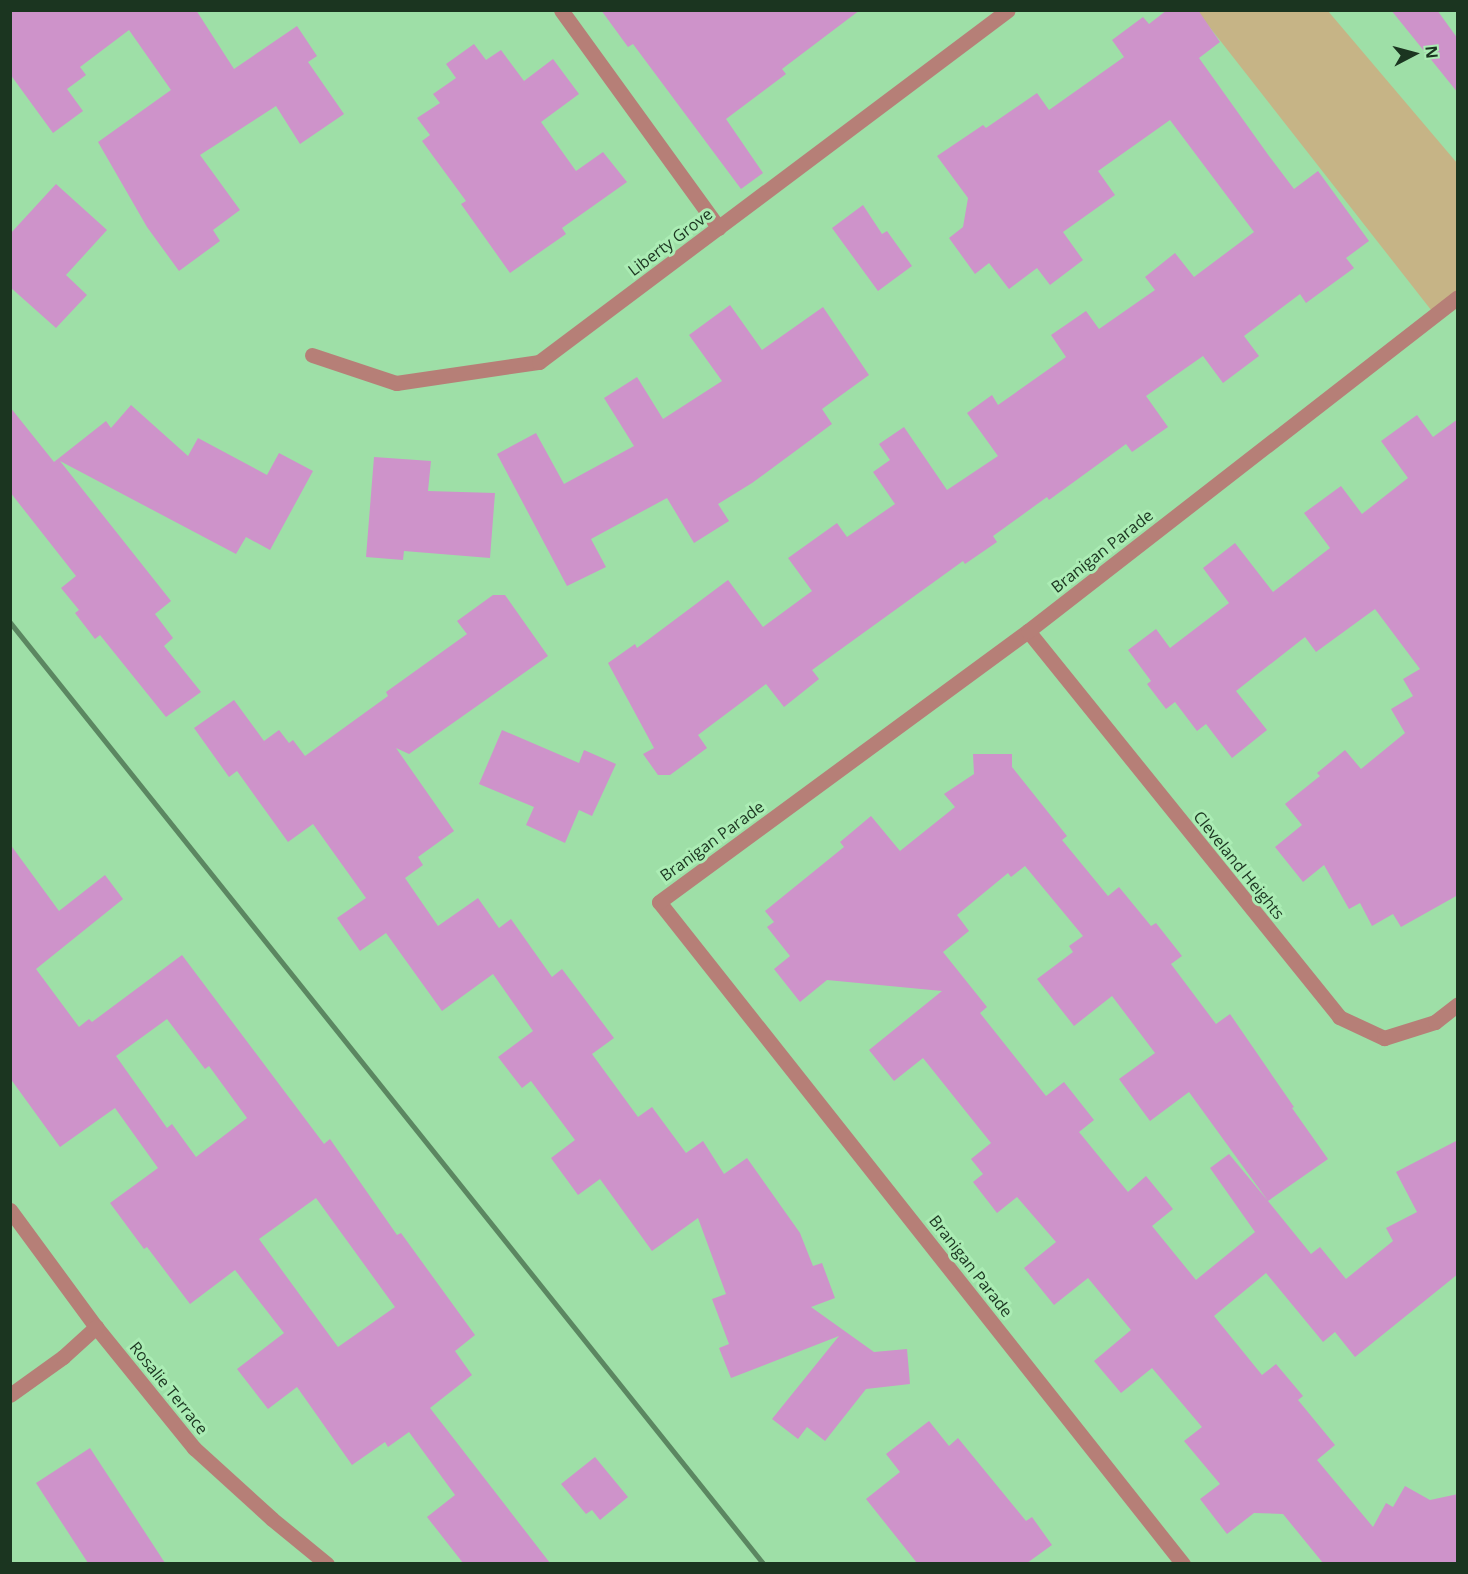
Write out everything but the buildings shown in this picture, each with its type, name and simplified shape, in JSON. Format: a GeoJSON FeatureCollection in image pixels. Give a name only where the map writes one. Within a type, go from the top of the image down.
{"type":"FeatureCollection","features":[{"type":"Feature","properties":{"kind":"street"},"geometry":{"type":"LineString","coordinates":[[561,10],[719,228]]}},
{"type":"Feature","properties":{"kind":"street","name":"Liberty Grove"},"geometry":{"type":"LineString","coordinates":[[312,355],[396,383],[539,362],[1008,10]]}},
{"type":"Feature","properties":{"kind":"street","name":"Branigan Parade"},"geometry":{"type":"LineString","coordinates":[[1183,1563],[659,902],[1028,631],[1458,297]]}},
{"type":"Feature","properties":{"kind":"street","name":"Cleveland Heights"},"geometry":{"type":"LineString","coordinates":[[1028,631],[1339,1017],[1384,1038],[1435,1022],[1458,1004]]}},
{"type":"Feature","properties":{"kind":"street","name":"Rosalie Terrace"},"geometry":{"type":"LineString","coordinates":[[10,1210],[96,1327],[194,1448],[272,1519],[327,1563]]}},
{"type":"Feature","properties":{"kind":"street"},"geometry":{"type":"LineString","coordinates":[[10,1395],[63,1357],[96,1327]]}},
{"type":"Feature","properties":{"kind":"shaded area"},"geometry":{"type":"Polygon","coordinates":[[[1197,11],[1328,11],[1457,163],[1457,297],[1435,315],[1197,11]]]}},
{"type":"Feature","properties":{"kind":"railway"},"geometry":{"type":"LineString","coordinates":[[10,622],[764,1564]]}}]}
